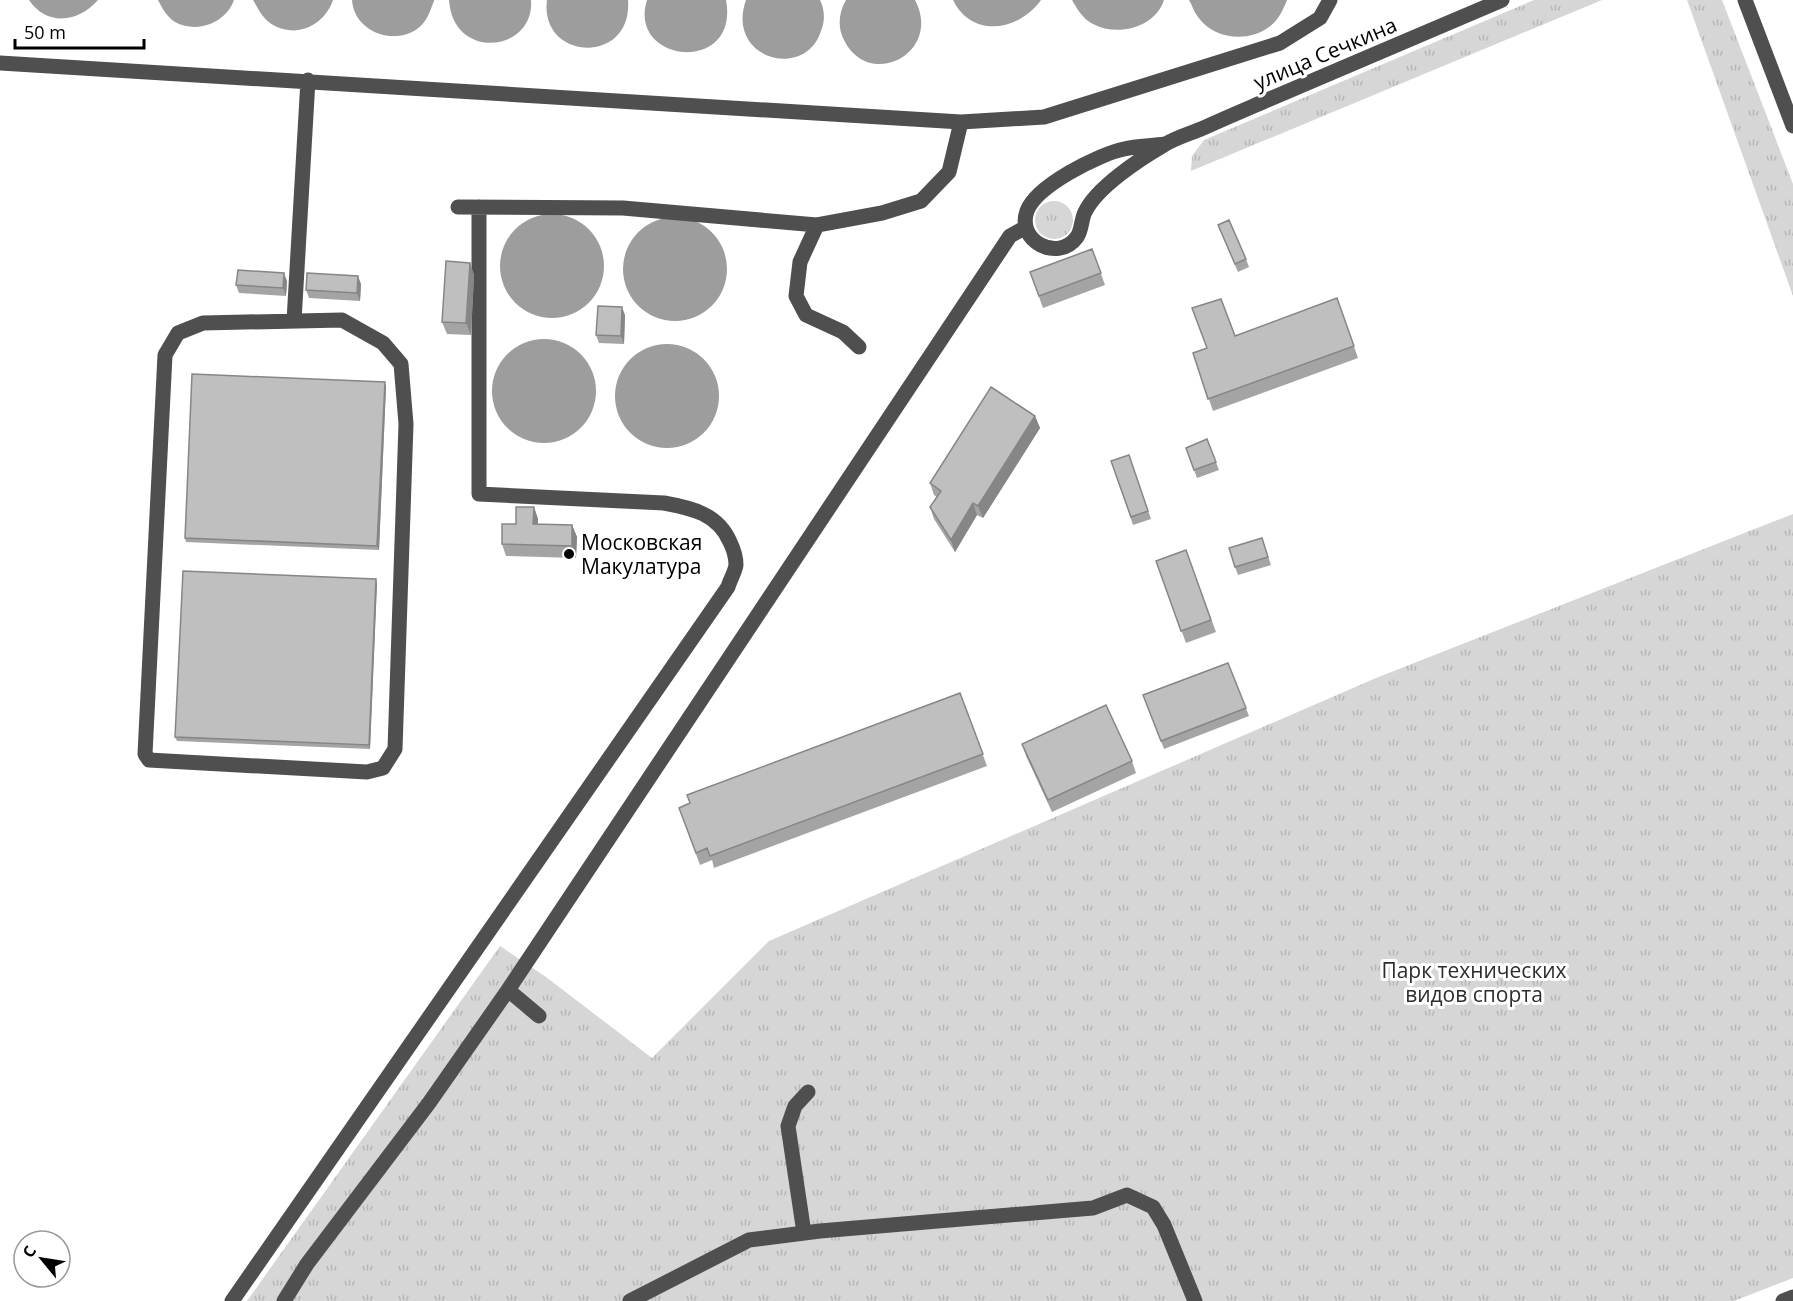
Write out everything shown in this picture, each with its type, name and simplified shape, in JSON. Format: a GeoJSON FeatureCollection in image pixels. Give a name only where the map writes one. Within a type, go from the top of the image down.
{"type":"FeatureCollection","features":[{"type":"Feature","properties":{"kind":"street"},"geometry":{"type":"LineString","coordinates":[[0,63],[308,80],[961,122],[1044,117],[1280,43],[1320,18],[1330,0]]}},
{"type":"Feature","properties":{"kind":"street","name":"улица Сечкина"},"geometry":{"type":"LineString","coordinates":[[1165,144],[1124,149],[1085,163],[1038,195],[1027,209],[1026,227],[1036,243],[1044,247],[1062,248],[1071,244],[1077,237],[1082,218],[1089,205],[1107,185],[1165,144],[1502,0]]}},
{"type":"Feature","properties":{"kind":"street"},"geometry":{"type":"LineString","coordinates":[[1745,0],[1793,126]]}},
{"type":"Feature","properties":{"kind":"street"},"geometry":{"type":"LineString","coordinates":[[294,321],[308,80]]}},
{"type":"Feature","properties":{"kind":"street"},"geometry":{"type":"LineString","coordinates":[[458,207],[623,208],[817,225],[882,213],[921,201],[949,172],[961,122]]}},
{"type":"Feature","properties":{"kind":"street"},"geometry":{"type":"LineString","coordinates":[[232,1301],[728,587],[736,565],[734,549],[726,532],[712,518],[690,508],[664,503],[479,494],[479,207]]}},
{"type":"Feature","properties":{"kind":"street"},"geometry":{"type":"LineString","coordinates":[[817,225],[800,262],[796,296],[806,315],[843,332],[859,346]]}},
{"type":"Feature","properties":{"kind":"street"},"geometry":{"type":"LineString","coordinates":[[284,1301],[307,1264],[429,1103],[508,990],[1010,236],[1026,227]]}},
{"type":"Feature","properties":{"kind":"street"},"geometry":{"type":"LineString","coordinates":[[342,320],[383,343],[401,364],[406,424],[395,749],[383,768],[367,772],[149,760],[145,754],[165,355],[178,333],[203,323],[294,321],[342,320]]}},
{"type":"Feature","properties":{"kind":"street"},"geometry":{"type":"LineString","coordinates":[[508,990],[539,1016]]}},
{"type":"Feature","properties":{"kind":"street"},"geometry":{"type":"LineString","coordinates":[[804,1233],[788,1126],[795,1106],[808,1092]]}},
{"type":"Feature","properties":{"kind":"street"},"geometry":{"type":"LineString","coordinates":[[630,1301],[749,1240],[804,1233],[1093,1208],[1127,1195],[1154,1207],[1164,1224],[1195,1301]]}},
{"type":"Feature","properties":{"kind":"street"},"geometry":{"type":"LineString","coordinates":[[1783,1301],[1793,1297]]}},
{"type":"Feature","properties":{"kind":"green space"},"geometry":{"type":"Polygon","coordinates":[[[1534,0],[1602,0],[1191,171],[1192,156],[1204,140],[1534,0]]]}},
{"type":"Feature","properties":{"kind":"green space"},"geometry":{"type":"Polygon","coordinates":[[[1687,0],[1722,0],[1793,184],[1793,296],[1687,0]]]}},
{"type":"Feature","properties":{"kind":"green space"},"geometry":{"type":"Polygon","coordinates":[[[1054,201],[1068,206],[1073,220],[1068,234],[1054,239],[1040,234],[1035,220],[1040,206],[1054,201]]]}},
{"type":"Feature","properties":{"kind":"green space","name":"Парк технических видов спорта"},"geometry":{"type":"Polygon","coordinates":[[[1793,514],[1793,1278],[1734,1301],[247,1301],[500,946],[546,977],[652,1058],[769,941],[1376,678],[1793,514]]]}},
{"type":"Feature","properties":{"kind":"shaded area"},"geometry":{"type":"Polygon","coordinates":[[[29,0],[98,0],[73,17],[54,18],[36,9],[29,0]]]}},
{"type":"Feature","properties":{"kind":"shaded area"},"geometry":{"type":"Polygon","coordinates":[[[158,0],[234,0],[230,8],[218,20],[192,27],[172,20],[158,0]]]}},
{"type":"Feature","properties":{"kind":"shaded area"},"geometry":{"type":"Polygon","coordinates":[[[253,0],[333,0],[324,16],[317,22],[302,29],[293,30],[271,24],[253,0]]]}},
{"type":"Feature","properties":{"kind":"shaded area"},"geometry":{"type":"Polygon","coordinates":[[[352,0],[434,1],[428,16],[417,29],[397,36],[376,32],[367,27],[354,11],[352,0]]]}},
{"type":"Feature","properties":{"kind":"shaded area"},"geometry":{"type":"Polygon","coordinates":[[[449,0],[531,0],[529,17],[520,31],[508,39],[493,43],[478,41],[464,33],[454,20],[449,0]]]}},
{"type":"Feature","properties":{"kind":"shaded area"},"geometry":{"type":"Polygon","coordinates":[[[547,0],[628,0],[626,21],[616,36],[602,45],[586,48],[570,44],[557,35],[548,20],[547,0]]]}},
{"type":"Feature","properties":{"kind":"shaded area"},"geometry":{"type":"Polygon","coordinates":[[[647,0],[726,0],[726,24],[717,41],[702,50],[684,52],[667,48],[653,38],[645,21],[647,0]]]}},
{"type":"Feature","properties":{"kind":"shaded area"},"geometry":{"type":"Polygon","coordinates":[[[746,0],[820,0],[824,16],[821,31],[812,46],[800,56],[785,59],[770,56],[756,49],[747,37],[743,20],[746,0]]]}},
{"type":"Feature","properties":{"kind":"shaded area"},"geometry":{"type":"Polygon","coordinates":[[[846,0],[915,0],[921,19],[919,36],[911,49],[899,59],[885,64],[870,63],[855,55],[840,30],[840,15],[846,0]]]}},
{"type":"Feature","properties":{"kind":"shaded area"},"geometry":{"type":"Polygon","coordinates":[[[953,0],[1041,0],[1021,19],[996,26],[972,21],[961,12],[953,0]]]}},
{"type":"Feature","properties":{"kind":"shaded area"},"geometry":{"type":"Polygon","coordinates":[[[1072,0],[1164,0],[1159,10],[1144,23],[1124,30],[1113,30],[1089,22],[1072,0]]]}},
{"type":"Feature","properties":{"kind":"shaded area"},"geometry":{"type":"Polygon","coordinates":[[[1189,0],[1287,0],[1272,25],[1261,32],[1241,37],[1212,30],[1198,17],[1189,0]]]}},
{"type":"Feature","properties":{"kind":"shaded area"},"geometry":{"type":"Polygon","coordinates":[[[552,214],[572,218],[589,229],[600,246],[604,266],[600,286],[589,303],[572,314],[552,318],[532,314],[515,303],[504,286],[500,266],[504,246],[515,229],[532,218],[552,214]]]}},
{"type":"Feature","properties":{"kind":"shaded area"},"geometry":{"type":"Polygon","coordinates":[[[675,217],[695,221],[712,232],[723,249],[727,269],[723,289],[712,306],[695,317],[675,321],[655,317],[638,306],[627,289],[623,269],[627,249],[638,232],[655,221],[675,217]]]}},
{"type":"Feature","properties":{"kind":"shaded area"},"geometry":{"type":"Polygon","coordinates":[[[544,339],[564,343],[581,354],[592,371],[596,391],[592,411],[581,428],[564,439],[544,443],[524,439],[507,428],[496,411],[492,391],[496,371],[507,354],[524,343],[544,339]]]}},
{"type":"Feature","properties":{"kind":"shaded area"},"geometry":{"type":"Polygon","coordinates":[[[667,344],[687,348],[704,359],[715,376],[719,396],[715,416],[704,433],[687,444],[667,448],[647,444],[630,433],[619,416],[615,396],[619,376],[630,359],[647,348],[667,344]]]}},
{"type":"Feature","properties":{"kind":"building"},"geometry":{"type":"Polygon","coordinates":[[[1229,220],[1246,259],[1235,264],[1218,225],[1229,220]]]}},
{"type":"Feature","properties":{"kind":"building"},"geometry":{"type":"Polygon","coordinates":[[[1092,249],[1101,273],[1039,296],[1030,272],[1092,249]]]}},
{"type":"Feature","properties":{"kind":"building"},"geometry":{"type":"Polygon","coordinates":[[[446,261],[470,263],[466,323],[442,322],[446,261]]]}},
{"type":"Feature","properties":{"kind":"building"},"geometry":{"type":"Polygon","coordinates":[[[238,270],[284,273],[283,288],[236,285],[238,270]]]}},
{"type":"Feature","properties":{"kind":"building"},"geometry":{"type":"Polygon","coordinates":[[[307,273],[358,276],[357,293],[306,290],[307,273]]]}},
{"type":"Feature","properties":{"kind":"building"},"geometry":{"type":"Polygon","coordinates":[[[1337,298],[1354,346],[1208,399],[1193,353],[1207,348],[1192,308],[1221,299],[1235,336],[1337,298]]]}},
{"type":"Feature","properties":{"kind":"building"},"geometry":{"type":"Polygon","coordinates":[[[598,306],[622,307],[621,336],[596,335],[598,306]]]}},
{"type":"Feature","properties":{"kind":"building"},"geometry":{"type":"Polygon","coordinates":[[[192,374],[385,382],[377,546],[185,538],[192,374]]]}},
{"type":"Feature","properties":{"kind":"building"},"geometry":{"type":"Polygon","coordinates":[[[991,387],[1035,416],[978,506],[973,503],[951,540],[930,507],[941,491],[930,483],[991,387]]]}},
{"type":"Feature","properties":{"kind":"building"},"geometry":{"type":"Polygon","coordinates":[[[1207,439],[1216,462],[1194,470],[1186,448],[1207,439]]]}},
{"type":"Feature","properties":{"kind":"building"},"geometry":{"type":"Polygon","coordinates":[[[1129,455],[1148,511],[1131,517],[1111,461],[1129,455]]]}},
{"type":"Feature","properties":{"kind":"building"},"geometry":{"type":"Polygon","coordinates":[[[516,507],[534,507],[533,524],[572,525],[572,546],[502,544],[502,524],[516,524],[516,507]]]}},
{"type":"Feature","properties":{"kind":"building"},"geometry":{"type":"Polygon","coordinates":[[[1262,538],[1268,557],[1235,567],[1229,548],[1262,538]]]}},
{"type":"Feature","properties":{"kind":"building"},"geometry":{"type":"Polygon","coordinates":[[[1186,550],[1211,620],[1181,631],[1156,561],[1186,550]]]}},
{"type":"Feature","properties":{"kind":"building"},"geometry":{"type":"Polygon","coordinates":[[[183,571],[376,579],[369,745],[175,737],[183,571]]]}},
{"type":"Feature","properties":{"kind":"building"},"geometry":{"type":"Polygon","coordinates":[[[1228,663],[1246,708],[1161,741],[1143,695],[1228,663]]]}},
{"type":"Feature","properties":{"kind":"building"},"geometry":{"type":"Polygon","coordinates":[[[960,693],[983,754],[710,856],[707,848],[696,853],[679,808],[690,803],[687,795],[960,693]]]}},
{"type":"Feature","properties":{"kind":"building"},"geometry":{"type":"Polygon","coordinates":[[[1106,705],[1132,761],[1048,800],[1022,744],[1106,705]]]}},
{"type":"Feature","properties":{"kind":"place","name":"Московская Макулатура"},"geometry":{"type":"Point","coordinates":[569,554]}}]}
